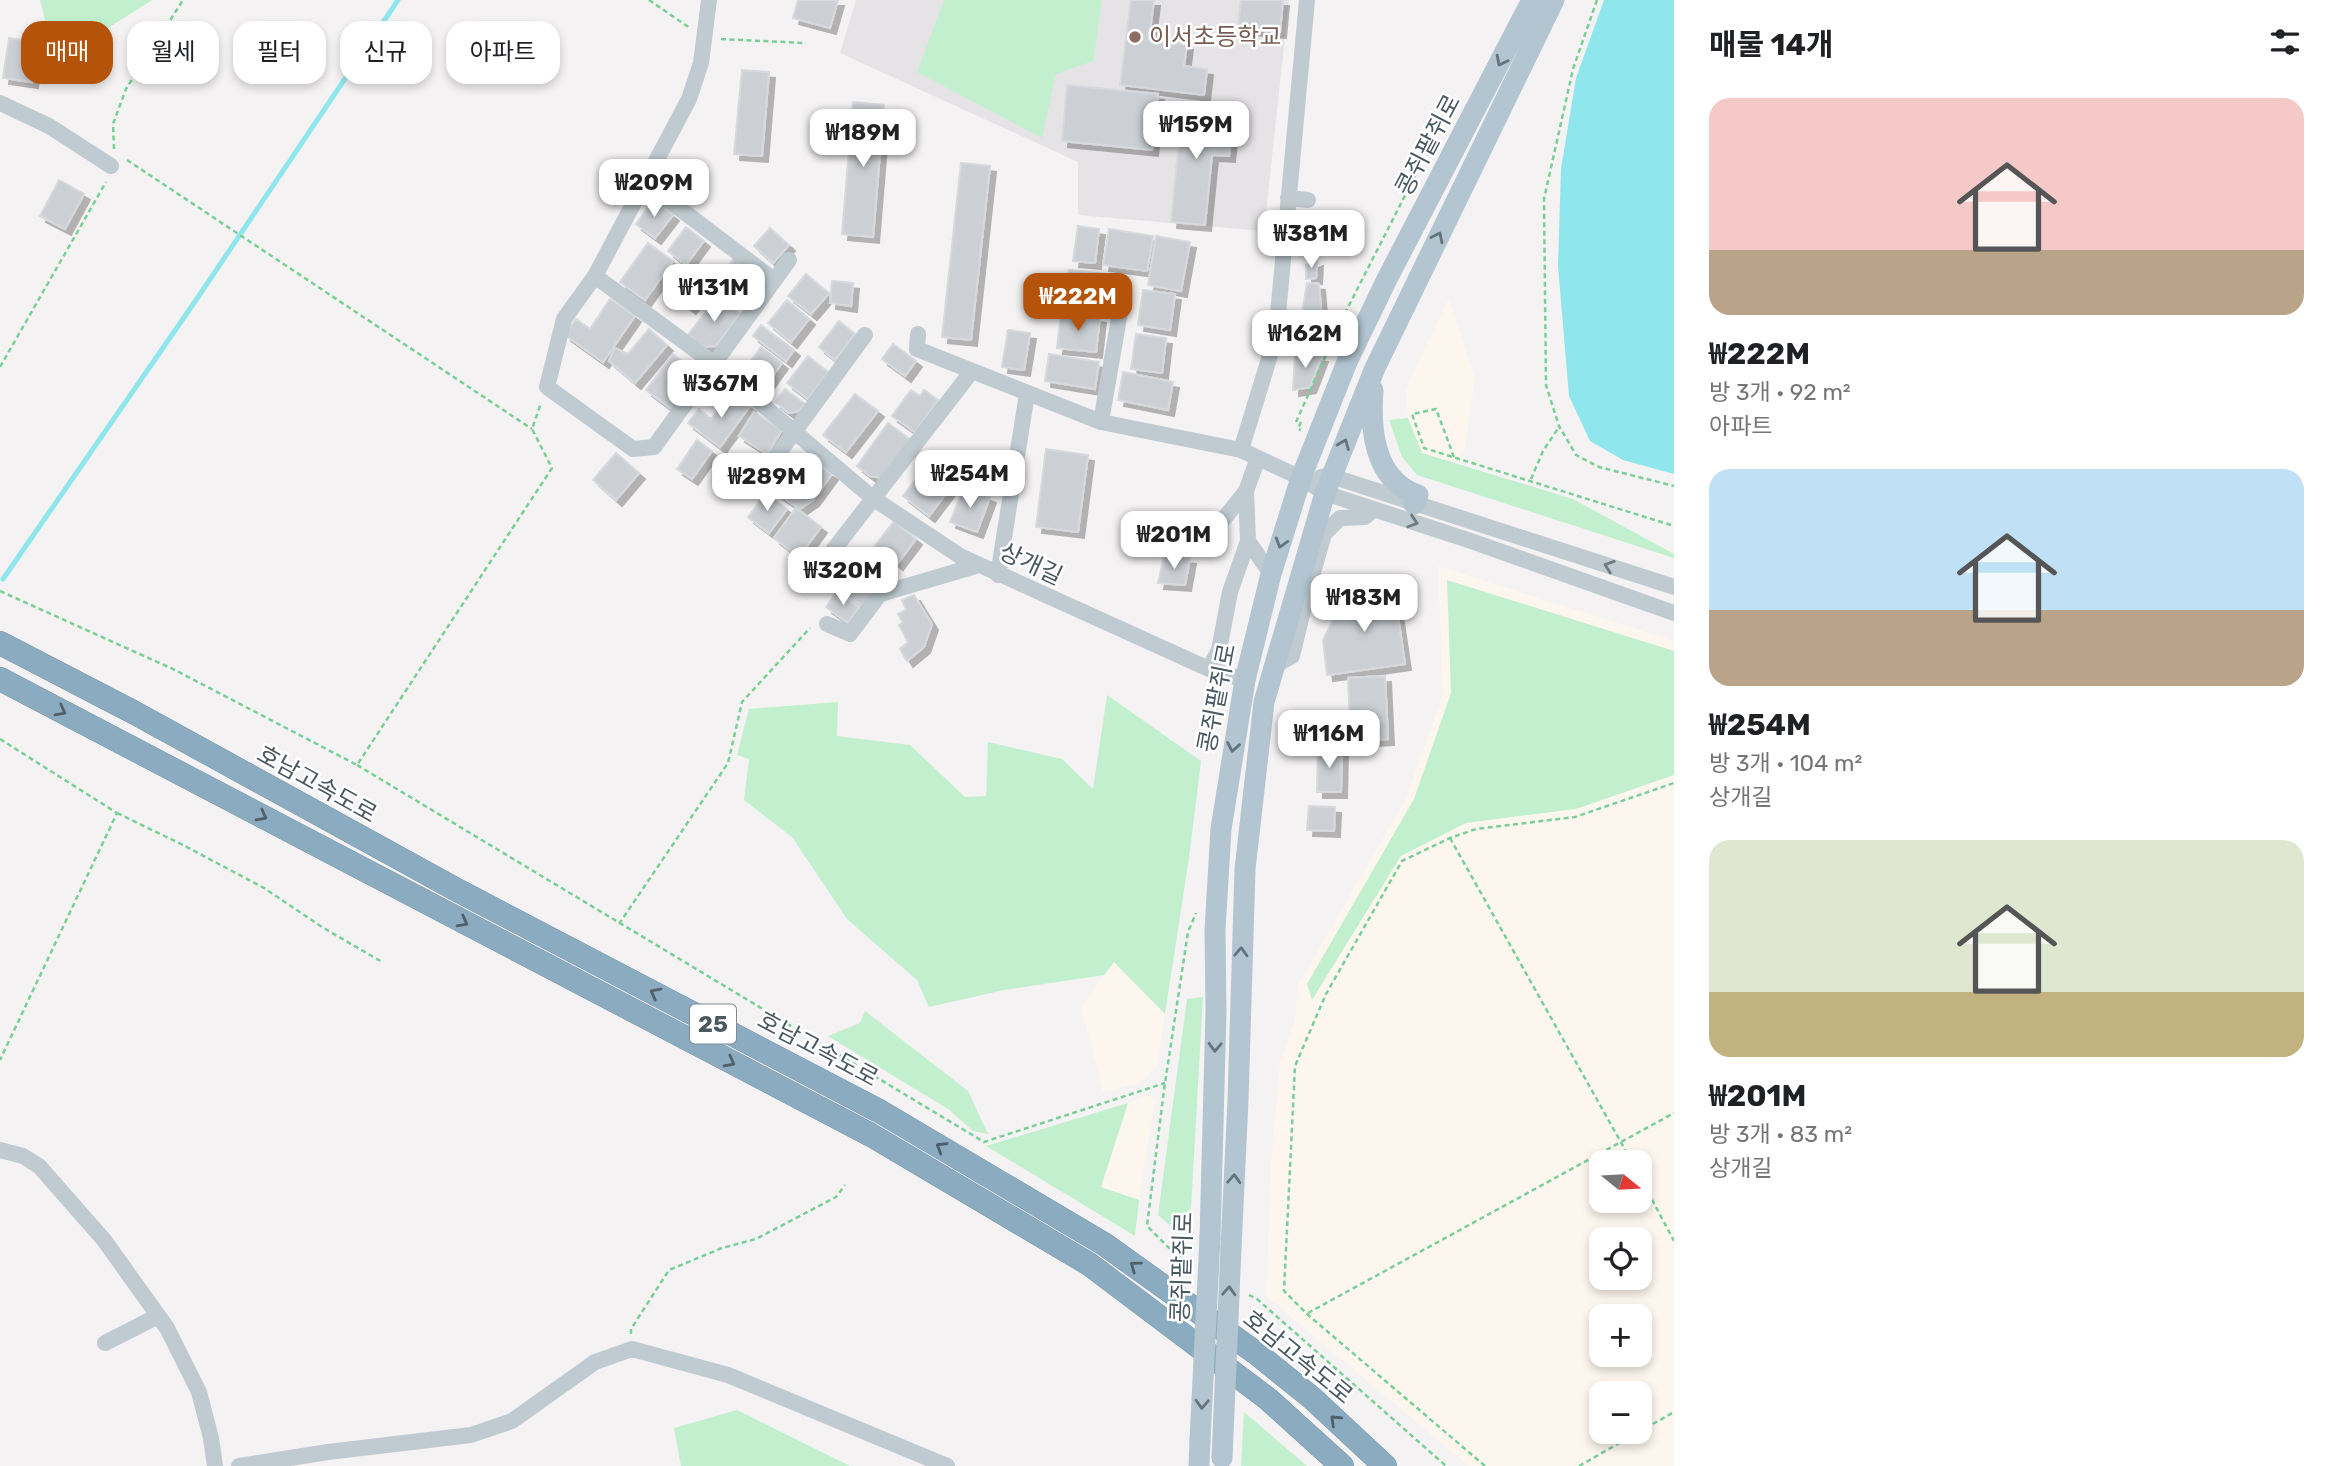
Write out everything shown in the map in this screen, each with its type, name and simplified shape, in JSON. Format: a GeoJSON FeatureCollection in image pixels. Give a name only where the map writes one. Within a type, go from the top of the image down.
{"type":"FeatureCollection","features":[{"type":"Feature","properties":{"kind":"highway","name":"호남고속도로"},"geometry":{"type":"LineString","coordinates":[[0,643],[147,720],[457,890],[881,1112],[1081,1230],[1256,1353],[1311,1398],[1385,1466]]}},
{"type":"Feature","properties":{"kind":"highway","name":"25"},"geometry":{"type":"LineString","coordinates":[[0,679],[882,1142],[1089,1264],[1268,1399],[1342,1466]]}},
{"type":"Feature","properties":{"kind":"main road","name":"콩쥐팥쥐로"},"geometry":{"type":"LineString","coordinates":[[1199,1466],[1210,1238],[1216,1011],[1215,930],[1221,829],[1245,680],[1271,574],[1301,478],[1347,362],[1532,0]]}},
{"type":"Feature","properties":{"kind":"main road","name":"콩쥐팥쥐로"},"geometry":{"type":"LineString","coordinates":[[1221,1462],[1238,1100],[1245,869],[1264,702],[1328,485],[1375,369],[1555,0]]}},
{"type":"Feature","properties":{"kind":"main road"},"geometry":{"type":"LineString","coordinates":[[1375,369],[1371,410],[1372,434],[1384,470],[1407,491],[1418,495],[1414,504]]}},
{"type":"Feature","properties":{"kind":"street"},"geometry":{"type":"LineString","coordinates":[[709,0],[701,63],[690,99],[595,276],[564,319],[547,387],[633,449],[654,447],[789,260]]}},
{"type":"Feature","properties":{"kind":"street"},"geometry":{"type":"LineString","coordinates":[[1241,450],[1276,336],[1307,0]]}},
{"type":"Feature","properties":{"kind":"street"},"geometry":{"type":"LineString","coordinates":[[0,103],[113,159]]}},
{"type":"Feature","properties":{"kind":"street"},"geometry":{"type":"LineString","coordinates":[[645,185],[774,280]]}},
{"type":"Feature","properties":{"kind":"street"},"geometry":{"type":"LineString","coordinates":[[1288,198],[1308,200]]}},
{"type":"Feature","properties":{"kind":"street","name":"상개길"},"geometry":{"type":"LineString","coordinates":[[595,276],[713,363],[874,499],[960,556],[1209,669],[1245,680]]}},
{"type":"Feature","properties":{"kind":"street"},"geometry":{"type":"LineString","coordinates":[[1101,422],[1125,289]]}},
{"type":"Feature","properties":{"kind":"street"},"geometry":{"type":"LineString","coordinates":[[918,334],[917,349],[1101,422],[1241,450],[1301,478],[1414,504],[1671,587],[1667,611],[1474,542],[1373,510],[1328,485]]}},
{"type":"Feature","properties":{"kind":"street"},"geometry":{"type":"LineString","coordinates":[[751,491],[865,335]]}},
{"type":"Feature","properties":{"kind":"street"},"geometry":{"type":"LineString","coordinates":[[814,575],[972,371]]}},
{"type":"Feature","properties":{"kind":"street"},"geometry":{"type":"LineString","coordinates":[[998,575],[1027,394]]}},
{"type":"Feature","properties":{"kind":"street"},"geometry":{"type":"LineString","coordinates":[[1209,669],[1219,650],[1230,593],[1248,541],[1247,491],[1258,458]]}},
{"type":"Feature","properties":{"kind":"street"},"geometry":{"type":"LineString","coordinates":[[1219,525],[1247,491]]}},
{"type":"Feature","properties":{"kind":"street"},"geometry":{"type":"LineString","coordinates":[[1274,666],[1292,656],[1325,534],[1340,518],[1365,517],[1373,510]]}},
{"type":"Feature","properties":{"kind":"street"},"geometry":{"type":"LineString","coordinates":[[1248,541],[1271,574]]}},
{"type":"Feature","properties":{"kind":"street"},"geometry":{"type":"LineString","coordinates":[[827,624],[850,634],[880,594],[979,565]]}},
{"type":"Feature","properties":{"kind":"street"},"geometry":{"type":"LineString","coordinates":[[0,1150],[23,1157],[39,1166],[104,1240],[167,1328],[198,1392],[211,1438],[215,1466]]}},
{"type":"Feature","properties":{"kind":"street"},"geometry":{"type":"LineString","coordinates":[[105,1343],[158,1316]]}},
{"type":"Feature","properties":{"kind":"street"},"geometry":{"type":"LineString","coordinates":[[239,1466],[471,1436],[512,1421],[595,1362],[632,1349],[728,1375],[947,1466]]}},
{"type":"Feature","properties":{"kind":"path"},"geometry":{"type":"LineString","coordinates":[[0,367],[109,176],[113,159],[113,124],[126,89],[183,0]]}},
{"type":"Feature","properties":{"kind":"path"},"geometry":{"type":"LineString","coordinates":[[649,0],[705,38],[804,43]]}},
{"type":"Feature","properties":{"kind":"path"},"geometry":{"type":"LineString","coordinates":[[1597,0],[1573,68],[1544,199],[1546,385],[1559,426],[1576,455],[1599,467],[1674,486]]}},
{"type":"Feature","properties":{"kind":"path"},"geometry":{"type":"LineString","coordinates":[[113,159],[249,241],[532,429],[552,468],[356,765]]}},
{"type":"Feature","properties":{"kind":"path"},"geometry":{"type":"LineString","coordinates":[[532,429],[547,387]]}},
{"type":"Feature","properties":{"kind":"path"},"geometry":{"type":"LineString","coordinates":[[1454,457],[1436,409],[1412,414],[1424,448],[1674,526]]}},
{"type":"Feature","properties":{"kind":"path"},"geometry":{"type":"LineString","coordinates":[[1531,480],[1543,451],[1559,426]]}},
{"type":"Feature","properties":{"kind":"path"},"geometry":{"type":"LineString","coordinates":[[0,591],[175,670],[356,765],[984,1142],[1165,1083]]}},
{"type":"Feature","properties":{"kind":"path"},"geometry":{"type":"LineString","coordinates":[[619,924],[728,763],[742,702],[817,621],[827,624]]}},
{"type":"Feature","properties":{"kind":"path"},"geometry":{"type":"LineString","coordinates":[[0,739],[117,813],[264,888],[322,927],[382,962]]}},
{"type":"Feature","properties":{"kind":"path"},"geometry":{"type":"LineString","coordinates":[[1485,1466],[1307,1314],[1284,1291],[1295,1066],[1326,995],[1402,862],[1450,838],[1476,829],[1575,817],[1674,783]]}},
{"type":"Feature","properties":{"kind":"path"},"geometry":{"type":"LineString","coordinates":[[0,1060],[117,813]]}},
{"type":"Feature","properties":{"kind":"path"},"geometry":{"type":"LineString","coordinates":[[1450,838],[1625,1150]]}},
{"type":"Feature","properties":{"kind":"path"},"geometry":{"type":"LineString","coordinates":[[1307,1314],[1674,1114]]}},
{"type":"Feature","properties":{"kind":"path"},"geometry":{"type":"LineString","coordinates":[[632,1349],[631,1329],[669,1270],[703,1254],[756,1239],[836,1197],[845,1185]]}},
{"type":"Feature","properties":{"kind":"path"},"geometry":{"type":"LineString","coordinates":[[1652,1200],[1674,1241]]}},
{"type":"Feature","properties":{"kind":"path"},"geometry":{"type":"LineString","coordinates":[[1579,1466],[1674,1412]]}},
{"type":"Feature","properties":{"kind":"shaded area"},"geometry":{"type":"Polygon","coordinates":[[[856,0],[1289,0],[1264,231],[1078,215],[1078,162],[840,53],[856,0]]]}},
{"type":"Feature","properties":{"kind":"shaded area"},"geometry":{"type":"Polygon","coordinates":[[[1449,298],[1475,380],[1465,446],[1459,464],[1422,453],[1408,418],[1406,389],[1449,298]]]}},
{"type":"Feature","properties":{"kind":"shaded area"},"geometry":{"type":"Polygon","coordinates":[[[1438,566],[1674,641],[1674,1466],[1469,1466],[1266,1296],[1271,1164],[1280,1062],[1295,1020],[1298,985],[1407,797],[1443,694],[1438,566]]]}},
{"type":"Feature","properties":{"kind":"shaded area"},"geometry":{"type":"Polygon","coordinates":[[[1114,962],[1165,1014],[1157,1067],[1139,1083],[1103,1092],[1081,1007],[1114,962]]]}},
{"type":"Feature","properties":{"kind":"shaded area"},"geometry":{"type":"Polygon","coordinates":[[[1147,1095],[1155,1099],[1139,1200],[1101,1187],[1128,1103],[1147,1095]]]}},
{"type":"Feature","properties":{"kind":"green space"},"geometry":{"type":"Polygon","coordinates":[[[40,0],[152,0],[113,25],[113,21],[45,21],[40,0]]]}},
{"type":"Feature","properties":{"kind":"green space"},"geometry":{"type":"Polygon","coordinates":[[[944,0],[1102,0],[1093,61],[1056,74],[1042,138],[917,72],[944,0]]]}},
{"type":"Feature","properties":{"kind":"green space"},"geometry":{"type":"Polygon","coordinates":[[[1408,418],[1422,453],[1573,499],[1674,554],[1674,558],[1417,475],[1402,457],[1389,420],[1408,418]]]}},
{"type":"Feature","properties":{"kind":"green space"},"geometry":{"type":"Polygon","coordinates":[[[1447,580],[1674,651],[1674,775],[1576,809],[1466,823],[1401,856],[1312,1000],[1307,984],[1414,799],[1451,693],[1447,580]]]}},
{"type":"Feature","properties":{"kind":"green space"},"geometry":{"type":"Polygon","coordinates":[[[1107,695],[1201,761],[1165,1014],[1114,962],[1104,975],[1004,990],[929,1007],[917,980],[847,919],[792,837],[744,800],[749,759],[737,755],[749,709],[838,702],[837,736],[910,745],[965,797],[986,796],[988,742],[1062,759],[1093,789],[1107,695]]]}},
{"type":"Feature","properties":{"kind":"green space"},"geometry":{"type":"Polygon","coordinates":[[[1203,997],[1191,1208],[1180,1234],[1158,1215],[1187,999],[1203,997]]]}},
{"type":"Feature","properties":{"kind":"green space"},"geometry":{"type":"Polygon","coordinates":[[[865,1011],[968,1091],[988,1134],[973,1131],[948,1109],[828,1036],[860,1023],[865,1011]]]}},
{"type":"Feature","properties":{"kind":"green space"},"geometry":{"type":"Polygon","coordinates":[[[1128,1103],[1101,1187],[1139,1200],[1135,1236],[986,1146],[1128,1103]]]}},
{"type":"Feature","properties":{"kind":"green space"},"geometry":{"type":"Polygon","coordinates":[[[737,1410],[850,1466],[681,1466],[674,1428],[737,1410]]]}},
{"type":"Feature","properties":{"kind":"green space"},"geometry":{"type":"Polygon","coordinates":[[[1244,1412],[1307,1466],[1241,1466],[1244,1412]]]}},
{"type":"Feature","properties":{"kind":"water"},"geometry":{"type":"Polygon","coordinates":[[[1604,0],[1674,0],[1674,474],[1623,460],[1590,441],[1569,396],[1558,266],[1561,169],[1576,78],[1604,0]]]}},
{"type":"Feature","properties":{"kind":"building"},"geometry":{"type":"Polygon","coordinates":[[[798,0],[838,0],[830,28],[793,18],[798,0]]]}},
{"type":"Feature","properties":{"kind":"building"},"geometry":{"type":"Polygon","coordinates":[[[1131,0],[1154,0],[1149,40],[1187,44],[1184,66],[1207,69],[1204,95],[1120,85],[1131,0]]]}},
{"type":"Feature","properties":{"kind":"building"},"geometry":{"type":"Polygon","coordinates":[[[1241,0],[1283,0],[1280,32],[1238,28],[1241,0]]]}},
{"type":"Feature","properties":{"kind":"building"},"geometry":{"type":"Polygon","coordinates":[[[9,38],[21,40],[21,80],[3,78],[9,38]]]}},
{"type":"Feature","properties":{"kind":"building"},"geometry":{"type":"Polygon","coordinates":[[[742,70],[769,72],[762,156],[734,154],[742,70]]]}},
{"type":"Feature","properties":{"kind":"building"},"geometry":{"type":"Polygon","coordinates":[[[1067,85],[1158,94],[1152,150],[1062,141],[1067,85]]]}},
{"type":"Feature","properties":{"kind":"building"},"geometry":{"type":"Polygon","coordinates":[[[1183,101],[1220,104],[1217,136],[1231,138],[1229,156],[1212,155],[1205,225],[1171,222],[1183,101]]]}},
{"type":"Feature","properties":{"kind":"building"},"geometry":{"type":"Polygon","coordinates":[[[853,102],[884,105],[873,237],[842,234],[853,102]]]}},
{"type":"Feature","properties":{"kind":"building"},"geometry":{"type":"Polygon","coordinates":[[[961,163],[990,166],[971,340],[942,337],[961,163]]]}},
{"type":"Feature","properties":{"kind":"building"},"geometry":{"type":"Polygon","coordinates":[[[59,180],[84,194],[65,229],[40,216],[59,180]]]}},
{"type":"Feature","properties":{"kind":"building"},"geometry":{"type":"Polygon","coordinates":[[[653,200],[673,215],[655,238],[636,224],[653,200]]]}},
{"type":"Feature","properties":{"kind":"building"},"geometry":{"type":"Polygon","coordinates":[[[1078,226],[1099,229],[1095,263],[1073,261],[1078,226]]]}},
{"type":"Feature","properties":{"kind":"building"},"geometry":{"type":"Polygon","coordinates":[[[686,227],[704,241],[686,265],[668,251],[686,227]]]}},
{"type":"Feature","properties":{"kind":"building"},"geometry":{"type":"Polygon","coordinates":[[[770,228],[789,245],[773,263],[754,246],[770,228]]]}},
{"type":"Feature","properties":{"kind":"building"},"geometry":{"type":"Polygon","coordinates":[[[1109,229],[1153,236],[1147,271],[1103,265],[1109,229]]]}},
{"type":"Feature","properties":{"kind":"building"},"geometry":{"type":"Polygon","coordinates":[[[1156,236],[1190,242],[1181,291],[1148,285],[1156,236]]]}},
{"type":"Feature","properties":{"kind":"building"},"geometry":{"type":"Polygon","coordinates":[[[648,243],[673,261],[645,300],[620,282],[648,243]]]}},
{"type":"Feature","properties":{"kind":"building"},"geometry":{"type":"Polygon","coordinates":[[[735,258],[756,275],[758,288],[743,307],[714,284],[735,258]]]}},
{"type":"Feature","properties":{"kind":"building"},"geometry":{"type":"Polygon","coordinates":[[[1317,260],[1316,278],[1306,279],[1306,265],[1317,260]]]}},
{"type":"Feature","properties":{"kind":"building"},"geometry":{"type":"Polygon","coordinates":[[[685,269],[707,286],[690,308],[668,291],[685,269]]]}},
{"type":"Feature","properties":{"kind":"building"},"geometry":{"type":"Polygon","coordinates":[[[1069,270],[1104,274],[1100,309],[1064,305],[1069,270]]]}},
{"type":"Feature","properties":{"kind":"building"},"geometry":{"type":"Polygon","coordinates":[[[806,274],[829,293],[811,314],[788,296],[806,274]]]}},
{"type":"Feature","properties":{"kind":"building"},"geometry":{"type":"Polygon","coordinates":[[[832,281],[853,283],[851,306],[830,303],[832,281]]]}},
{"type":"Feature","properties":{"kind":"building"},"geometry":{"type":"Polygon","coordinates":[[[1307,283],[1319,284],[1322,321],[1301,318],[1307,283]]]}},
{"type":"Feature","properties":{"kind":"building"},"geometry":{"type":"Polygon","coordinates":[[[1143,290],[1175,294],[1170,330],[1138,325],[1143,290]]]}},
{"type":"Feature","properties":{"kind":"building"},"geometry":{"type":"Polygon","coordinates":[[[717,297],[740,314],[716,346],[704,347],[688,335],[717,297]]]}},
{"type":"Feature","properties":{"kind":"building"},"geometry":{"type":"Polygon","coordinates":[[[610,299],[635,316],[603,362],[565,335],[576,319],[590,329],[610,299]]]}},
{"type":"Feature","properties":{"kind":"building"},"geometry":{"type":"Polygon","coordinates":[[[787,300],[809,319],[791,342],[768,323],[787,300]]]}},
{"type":"Feature","properties":{"kind":"building"},"geometry":{"type":"Polygon","coordinates":[[[1061,313],[1100,317],[1096,352],[1057,348],[1061,313]]]}},
{"type":"Feature","properties":{"kind":"building"},"geometry":{"type":"Polygon","coordinates":[[[839,321],[855,334],[835,360],[819,347],[839,321]]]}},
{"type":"Feature","properties":{"kind":"building"},"geometry":{"type":"Polygon","coordinates":[[[761,325],[794,350],[786,361],[753,336],[761,325]]]}},
{"type":"Feature","properties":{"kind":"building"},"geometry":{"type":"Polygon","coordinates":[[[649,329],[667,345],[635,383],[609,361],[615,348],[628,354],[649,329]]]}},
{"type":"Feature","properties":{"kind":"building"},"geometry":{"type":"Polygon","coordinates":[[[1008,330],[1030,333],[1024,370],[1002,367],[1008,330]]]}},
{"type":"Feature","properties":{"kind":"building"},"geometry":{"type":"Polygon","coordinates":[[[1136,334],[1166,338],[1162,373],[1131,369],[1136,334]]]}},
{"type":"Feature","properties":{"kind":"building"},"geometry":{"type":"Polygon","coordinates":[[[893,344],[916,361],[905,376],[882,359],[893,344]]]}},
{"type":"Feature","properties":{"kind":"building"},"geometry":{"type":"Polygon","coordinates":[[[761,347],[782,363],[764,388],[743,372],[761,347]]]}},
{"type":"Feature","properties":{"kind":"building"},"geometry":{"type":"Polygon","coordinates":[[[1295,352],[1322,356],[1310,387],[1293,390],[1295,352]]]}},
{"type":"Feature","properties":{"kind":"building"},"geometry":{"type":"Polygon","coordinates":[[[673,354],[699,374],[673,410],[646,390],[673,354]]]}},
{"type":"Feature","properties":{"kind":"building"},"geometry":{"type":"Polygon","coordinates":[[[1049,354],[1099,362],[1095,389],[1045,381],[1049,354]]]}},
{"type":"Feature","properties":{"kind":"building"},"geometry":{"type":"Polygon","coordinates":[[[808,356],[828,372],[808,399],[787,383],[808,356]]]}},
{"type":"Feature","properties":{"kind":"building"},"geometry":{"type":"Polygon","coordinates":[[[1123,372],[1173,382],[1168,410],[1118,400],[1123,372]]]}},
{"type":"Feature","properties":{"kind":"building"},"geometry":{"type":"Polygon","coordinates":[[[785,389],[805,404],[799,411],[789,413],[775,402],[785,389]]]}},
{"type":"Feature","properties":{"kind":"building"},"geometry":{"type":"Polygon","coordinates":[[[911,390],[920,396],[924,390],[938,400],[915,432],[892,416],[911,390]]]}},
{"type":"Feature","properties":{"kind":"building"},"geometry":{"type":"Polygon","coordinates":[[[731,392],[750,406],[720,447],[688,423],[699,409],[711,419],[731,392]]]}},
{"type":"Feature","properties":{"kind":"building"},"geometry":{"type":"Polygon","coordinates":[[[855,394],[878,411],[846,452],[823,435],[855,394]]]}},
{"type":"Feature","properties":{"kind":"building"},"geometry":{"type":"Polygon","coordinates":[[[754,412],[782,430],[767,454],[739,436],[754,412]]]}},
{"type":"Feature","properties":{"kind":"building"},"geometry":{"type":"Polygon","coordinates":[[[888,423],[911,440],[883,478],[870,476],[857,466],[888,423]]]}},
{"type":"Feature","properties":{"kind":"building"},"geometry":{"type":"Polygon","coordinates":[[[697,440],[712,451],[692,479],[677,469],[697,440]]]}},
{"type":"Feature","properties":{"kind":"building"},"geometry":{"type":"Polygon","coordinates":[[[1046,449],[1088,455],[1078,532],[1036,527],[1046,449]]]}},
{"type":"Feature","properties":{"kind":"building"},"geometry":{"type":"Polygon","coordinates":[[[616,453],[639,473],[616,500],[593,480],[616,453]]]}},
{"type":"Feature","properties":{"kind":"building"},"geometry":{"type":"Polygon","coordinates":[[[934,455],[960,475],[929,516],[903,496],[934,455]]]}},
{"type":"Feature","properties":{"kind":"building"},"geometry":{"type":"Polygon","coordinates":[[[808,459],[832,474],[813,500],[800,509],[770,489],[780,475],[791,481],[808,459]]]}},
{"type":"Feature","properties":{"kind":"building"},"geometry":{"type":"Polygon","coordinates":[[[964,487],[990,497],[977,532],[950,522],[964,487]]]}},
{"type":"Feature","properties":{"kind":"building"},"geometry":{"type":"Polygon","coordinates":[[[766,493],[787,509],[769,533],[748,517],[766,493]]]}},
{"type":"Feature","properties":{"kind":"building"},"geometry":{"type":"Polygon","coordinates":[[[796,508],[821,527],[799,557],[774,538],[796,508]]]}},
{"type":"Feature","properties":{"kind":"building"},"geometry":{"type":"Polygon","coordinates":[[[894,521],[916,539],[897,564],[874,547],[894,521]]]}},
{"type":"Feature","properties":{"kind":"building"},"geometry":{"type":"Polygon","coordinates":[[[1164,556],[1190,558],[1185,585],[1158,583],[1164,556]]]}},
{"type":"Feature","properties":{"kind":"building"},"geometry":{"type":"Polygon","coordinates":[[[862,562],[885,578],[865,608],[841,591],[862,562]]]}},
{"type":"Feature","properties":{"kind":"building"},"geometry":{"type":"Polygon","coordinates":[[[1387,586],[1391,608],[1397,610],[1405,664],[1327,675],[1323,640],[1334,618],[1342,611],[1339,594],[1387,586]]]}},
{"type":"Feature","properties":{"kind":"building"},"geometry":{"type":"Polygon","coordinates":[[[837,591],[859,607],[848,623],[826,607],[837,591]]]}},
{"type":"Feature","properties":{"kind":"building"},"geometry":{"type":"Polygon","coordinates":[[[914,595],[932,624],[924,647],[907,661],[900,649],[908,642],[899,625],[903,623],[898,614],[906,610],[902,600],[914,595]]]}},
{"type":"Feature","properties":{"kind":"building"},"geometry":{"type":"Polygon","coordinates":[[[1385,676],[1388,739],[1351,741],[1348,678],[1385,676]]]}},
{"type":"Feature","properties":{"kind":"building"},"geometry":{"type":"Polygon","coordinates":[[[1318,747],[1342,748],[1341,792],[1317,792],[1318,747]]]}},
{"type":"Feature","properties":{"kind":"building"},"geometry":{"type":"Polygon","coordinates":[[[1309,806],[1335,807],[1334,831],[1307,830],[1309,806]]]}},
{"type":"Feature","properties":{"kind":"waterway"},"geometry":{"type":"LineString","coordinates":[[3,579],[194,303],[398,0]]}},
{"type":"Feature","properties":{"kind":"place","name":"이서초등학교"},"geometry":{"type":"Point","coordinates":[1135,37]}}]}
